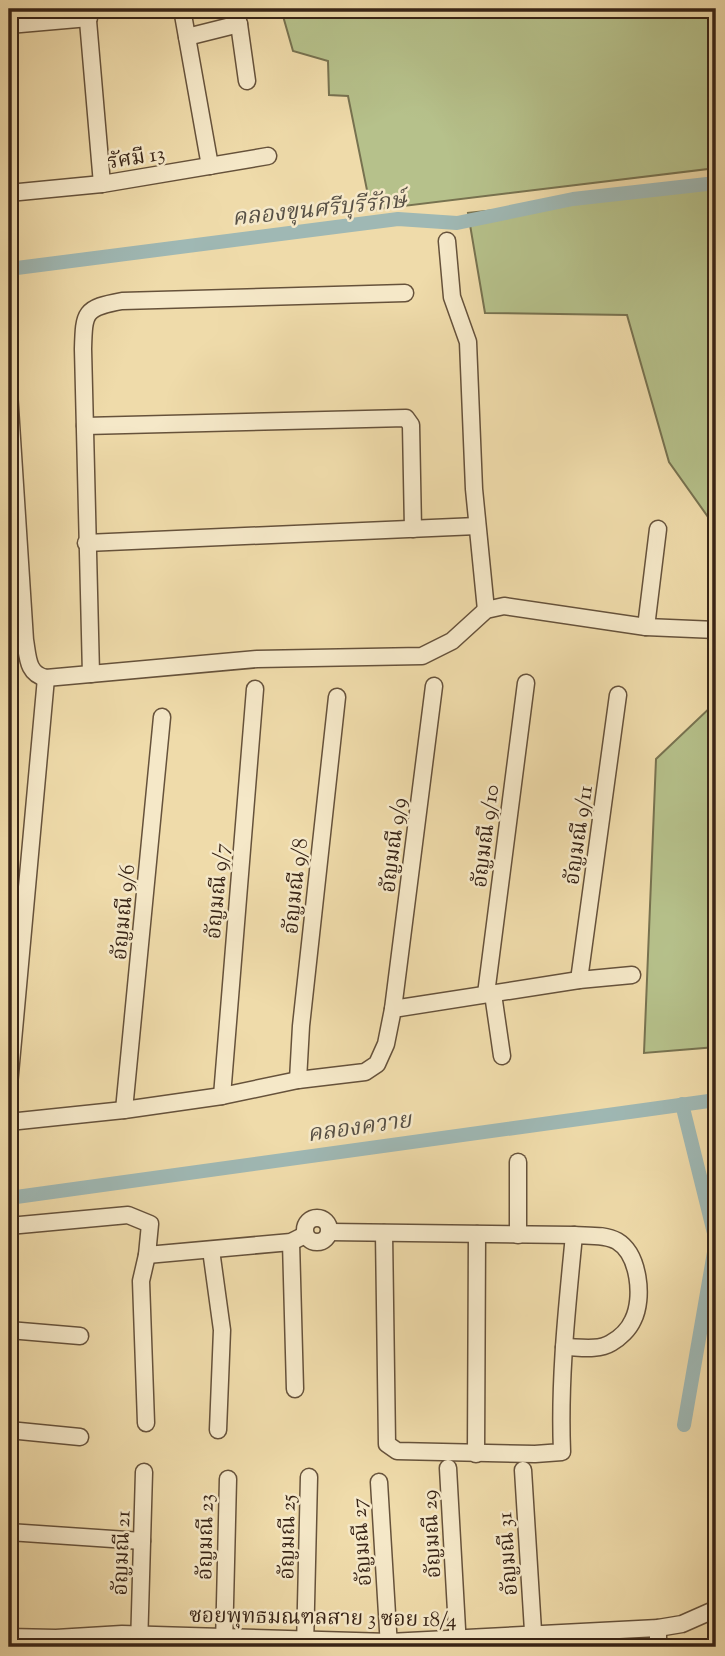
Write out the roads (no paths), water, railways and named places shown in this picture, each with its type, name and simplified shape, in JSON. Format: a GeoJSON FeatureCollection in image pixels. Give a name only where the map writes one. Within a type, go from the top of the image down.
{"type":"FeatureCollection","features":[{"type":"Feature","properties":{"kind":"street"},"geometry":{"type":"LineString","coordinates":[[182,9],[210,166]]}},
{"type":"Feature","properties":{"kind":"street"},"geometry":{"type":"LineString","coordinates":[[9,25],[88,13],[102,184]]}},
{"type":"Feature","properties":{"kind":"street"},"geometry":{"type":"LineString","coordinates":[[187,37],[237,17],[247,81]]}},
{"type":"Feature","properties":{"kind":"street","name":"รัศมี 13"},"geometry":{"type":"LineString","coordinates":[[9,193],[102,184],[268,156]]}},
{"type":"Feature","properties":{"kind":"street"},"geometry":{"type":"LineString","coordinates":[[447,242],[452,297],[468,342],[477,526],[486,610]]}},
{"type":"Feature","properties":{"kind":"street"},"geometry":{"type":"LineString","coordinates":[[91,674],[83,323],[87,314],[99,305],[136,301],[405,293]]}},
{"type":"Feature","properties":{"kind":"street"},"geometry":{"type":"LineString","coordinates":[[9,392],[17,640],[30,669],[37,677],[257,659],[422,656],[452,641],[486,610],[504,606],[646,627],[716,630]]}},
{"type":"Feature","properties":{"kind":"street"},"geometry":{"type":"LineString","coordinates":[[86,426],[406,418],[411,425],[413,529]]}},
{"type":"Feature","properties":{"kind":"street"},"geometry":{"type":"LineString","coordinates":[[86,543],[477,526]]}},
{"type":"Feature","properties":{"kind":"street"},"geometry":{"type":"LineString","coordinates":[[646,627],[658,529]]}},
{"type":"Feature","properties":{"kind":"street"},"geometry":{"type":"LineString","coordinates":[[9,1085],[46,678]]}},
{"type":"Feature","properties":{"kind":"street","name":"อัญมณี 9/10"},"geometry":{"type":"LineString","coordinates":[[502,1056],[489,994],[526,683]]}},
{"type":"Feature","properties":{"kind":"street","name":"อัญมณี 9/9"},"geometry":{"type":"LineString","coordinates":[[9,1122],[222,1096],[298,1080],[365,1072],[377,1064],[386,1044],[393,1009],[435,686]]}},
{"type":"Feature","properties":{"kind":"street","name":"อัญมณี 9/7"},"geometry":{"type":"LineString","coordinates":[[222,1096],[255,689]]}},
{"type":"Feature","properties":{"kind":"street","name":"อัญมณี 9/11"},"geometry":{"type":"LineString","coordinates":[[579,980],[618,695]]}},
{"type":"Feature","properties":{"kind":"street","name":"อัญมณี 9/8"},"geometry":{"type":"LineString","coordinates":[[298,1080],[301,1026],[337,697]]}},
{"type":"Feature","properties":{"kind":"street","name":"อัญมณี 9/6"},"geometry":{"type":"LineString","coordinates":[[124,1110],[162,717]]}},
{"type":"Feature","properties":{"kind":"street"},"geometry":{"type":"LineString","coordinates":[[393,1009],[579,980],[632,975]]}},
{"type":"Feature","properties":{"kind":"street"},"geometry":{"type":"LineString","coordinates":[[518,1162],[518,1235]]}},
{"type":"Feature","properties":{"kind":"street"},"geometry":{"type":"LineString","coordinates":[[9,1226],[128,1215],[150,1224],[141,1281],[146,1423]]}},
{"type":"Feature","properties":{"kind":"street"},"geometry":{"type":"LineString","coordinates":[[295,1389],[298,1239],[307,1222],[315,1218],[326,1221],[329,1232],[575,1235],[603,1236],[617,1240],[634,1265],[638,1295],[634,1319],[622,1336],[609,1345],[594,1348],[564,1347]]}},
{"type":"Feature","properties":{"kind":"street"},"geometry":{"type":"LineString","coordinates":[[384,1233],[387,1444],[397,1451],[476,1454],[562,1452],[560,1406],[575,1235]]}},
{"type":"Feature","properties":{"kind":"street"},"geometry":{"type":"LineString","coordinates":[[476,1454],[477,1234]]}},
{"type":"Feature","properties":{"kind":"street"},"geometry":{"type":"LineString","coordinates":[[147,1255],[298,1239]]}},
{"type":"Feature","properties":{"kind":"street"},"geometry":{"type":"LineString","coordinates":[[211,1250],[222,1330],[218,1430]]}},
{"type":"Feature","properties":{"kind":"street"},"geometry":{"type":"LineString","coordinates":[[9,1330],[80,1336]]}},
{"type":"Feature","properties":{"kind":"street"},"geometry":{"type":"LineString","coordinates":[[9,1430],[80,1437]]}},
{"type":"Feature","properties":{"kind":"street","name":"อัญมณี 29"},"geometry":{"type":"LineString","coordinates":[[448,1468],[457,1644]]}},
{"type":"Feature","properties":{"kind":"street","name":"อัญมณี 31"},"geometry":{"type":"LineString","coordinates":[[523,1470],[534,1642]]}},
{"type":"Feature","properties":{"kind":"street","name":"อัญมณี 21"},"geometry":{"type":"LineString","coordinates":[[139,1641],[144,1472]]}},
{"type":"Feature","properties":{"kind":"street","name":"อัญมณี 25"},"geometry":{"type":"LineString","coordinates":[[305,1644],[309,1477]]}},
{"type":"Feature","properties":{"kind":"street","name":"อัญมณี 23"},"geometry":{"type":"LineString","coordinates":[[224,1642],[228,1479]]}},
{"type":"Feature","properties":{"kind":"street","name":"อัญมณี 27"},"geometry":{"type":"LineString","coordinates":[[379,1482],[389,1645]]}},
{"type":"Feature","properties":{"kind":"street"},"geometry":{"type":"LineString","coordinates":[[9,1532],[142,1541]]}},
{"type":"Feature","properties":{"kind":"street","name":"ซอยพุทธมณฑลสาย 3 ซอย 18/4"},"geometry":{"type":"LineString","coordinates":[[9,1637],[56,1642],[389,1645],[534,1642],[682,1624],[716,1609]]}},
{"type":"Feature","properties":{"kind":"street"},"geometry":{"type":"LineString","coordinates":[[658,1628],[658,1647]]}},
{"type":"Feature","properties":{"kind":"waterway","name":"คลองขุนศรีบุรีรักษ์"},"geometry":{"type":"LineString","coordinates":[[9,269],[398,219],[457,223],[573,199],[716,183]]}},
{"type":"Feature","properties":{"kind":"waterway","name":"คลองควาย"},"geometry":{"type":"LineString","coordinates":[[9,1198],[716,1100]]}},
{"type":"Feature","properties":{"kind":"waterway"},"geometry":{"type":"LineString","coordinates":[[682,1104],[716,1241]]}},
{"type":"Feature","properties":{"kind":"waterway"},"geometry":{"type":"LineString","coordinates":[[684,1425],[716,1241]]}}]}
